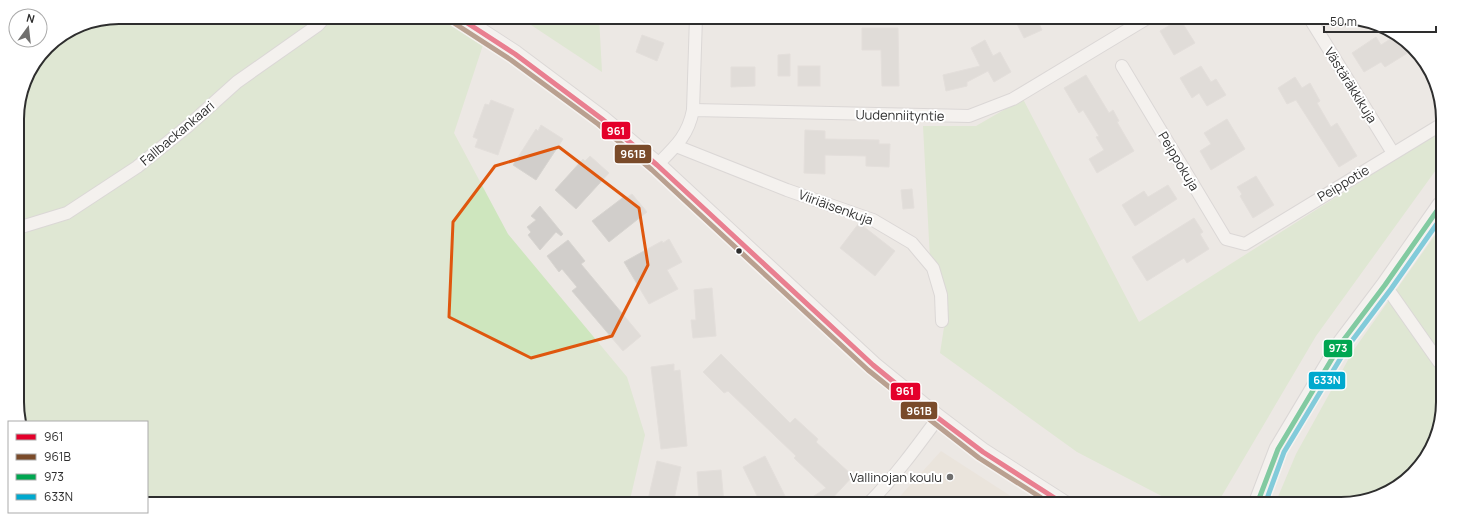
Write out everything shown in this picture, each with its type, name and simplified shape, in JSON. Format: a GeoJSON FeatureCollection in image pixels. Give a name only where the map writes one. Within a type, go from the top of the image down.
{"type":"FeatureCollection","features":[{"type":"Feature","properties":{"kind":"street","name":"Fallbackankaari"},"geometry":{"type":"LineString","coordinates":[[24,226],[67,213],[137,167],[188,126],[238,82],[318,24]]}},
{"type":"Feature","properties":{"kind":"street"},"geometry":{"type":"LineString","coordinates":[[469,24],[515,54],[585,105],[657,165],[873,365],[938,418],[982,452],[1053,497]]}},
{"type":"Feature","properties":{"kind":"street"},"geometry":{"type":"LineString","coordinates":[[657,165],[676,146],[690,124],[693,110],[696,24]]}},
{"type":"Feature","properties":{"kind":"street","name":"Uudenniityntie"},"geometry":{"type":"LineString","coordinates":[[693,110],[969,116],[1013,99],[1137,24]]}},
{"type":"Feature","properties":{"kind":"street","name":"Västäräkkikuja"},"geometry":{"type":"LineString","coordinates":[[1312,24],[1393,153]]}},
{"type":"Feature","properties":{"kind":"street","name":"Peippokuja"},"geometry":{"type":"LineString","coordinates":[[1122,66],[1226,239],[1245,244]]}},
{"type":"Feature","properties":{"kind":"street","name":"Peippotie"},"geometry":{"type":"LineString","coordinates":[[1245,244],[1436,128]]}},
{"type":"Feature","properties":{"kind":"street","name":"Viiriäisenkuja"},"geometry":{"type":"LineString","coordinates":[[676,146],[787,190],[873,220],[912,243],[933,268],[941,295],[942,321]]}},
{"type":"Feature","properties":{"kind":"street"},"geometry":{"type":"LineString","coordinates":[[1260,497],[1278,449],[1342,342],[1436,212]]}},
{"type":"Feature","properties":{"kind":"street"},"geometry":{"type":"LineString","coordinates":[[1384,285],[1436,358]]}},
{"type":"Feature","properties":{"kind":"street"},"geometry":{"type":"LineString","coordinates":[[874,497],[938,418]]}},
{"type":"Feature","properties":{"kind":"highlighted area"},"geometry":{"type":"Polygon","coordinates":[[[559,147],[639,208],[648,265],[612,336],[531,358],[449,317],[453,222],[495,166],[559,147]]]}},
{"type":"Feature","properties":{"kind":"shaded area","name":"Vallinojan koulu"},"geometry":{"type":"Polygon","coordinates":[[[941,451],[1012,497],[899,497],[941,451]]]}},
{"type":"Feature","properties":{"kind":"green space"},"geometry":{"type":"Polygon","coordinates":[[[112,24],[448,24],[483,45],[454,133],[508,234],[627,377],[645,435],[631,497],[148,497],[148,421],[26,421],[24,409],[24,112],[31,82],[47,56],[66,40],[82,31],[112,24]]]}},
{"type":"Feature","properties":{"kind":"green space"},"geometry":{"type":"Polygon","coordinates":[[[530,24],[599,24],[602,72],[530,24]]]}},
{"type":"Feature","properties":{"kind":"green space"},"geometry":{"type":"Polygon","coordinates":[[[1023,99],[1139,322],[1436,134],[1436,170],[1316,336],[1221,497],[1164,497],[1077,452],[940,353],[945,321],[930,259],[923,126],[976,126],[1023,99]]]}},
{"type":"Feature","properties":{"kind":"green space"},"geometry":{"type":"Polygon","coordinates":[[[1436,234],[1436,409],[1431,433],[1423,450],[1408,469],[1399,477],[1389,484],[1372,492],[1348,497],[1278,497],[1296,454],[1353,351],[1436,234]]]}},
{"type":"Feature","properties":{"kind":"building"},"geometry":{"type":"Polygon","coordinates":[[[1017,24],[1039,24],[1042,30],[1024,38],[1017,24]]]}},
{"type":"Feature","properties":{"kind":"building"},"geometry":{"type":"Polygon","coordinates":[[[1172,24],[1183,24],[1195,43],[1174,55],[1160,31],[1172,24]]]}},
{"type":"Feature","properties":{"kind":"building"},"geometry":{"type":"Polygon","coordinates":[[[862,28],[898,28],[899,86],[882,86],[881,50],[862,50],[862,28]]]}},
{"type":"Feature","properties":{"kind":"building"},"geometry":{"type":"Polygon","coordinates":[[[642,35],[664,43],[657,61],[636,52],[642,35]]]}},
{"type":"Feature","properties":{"kind":"building"},"geometry":{"type":"Polygon","coordinates":[[[1376,37],[1381,45],[1391,38],[1408,52],[1385,67],[1381,62],[1364,72],[1352,53],[1376,37]]]}},
{"type":"Feature","properties":{"kind":"building"},"geometry":{"type":"Polygon","coordinates":[[[985,40],[993,56],[1000,52],[1011,72],[994,82],[988,71],[967,82],[967,86],[946,91],[943,75],[980,66],[971,48],[985,40]]]}},
{"type":"Feature","properties":{"kind":"building"},"geometry":{"type":"Polygon","coordinates":[[[790,54],[790,76],[778,76],[778,55],[790,54]]]}},
{"type":"Feature","properties":{"kind":"building"},"geometry":{"type":"Polygon","coordinates":[[[798,66],[820,66],[820,86],[798,86],[798,66]]]}},
{"type":"Feature","properties":{"kind":"building"},"geometry":{"type":"Polygon","coordinates":[[[1201,66],[1211,82],[1216,79],[1226,95],[1207,106],[1199,93],[1192,98],[1180,78],[1201,66]]]}},
{"type":"Feature","properties":{"kind":"building"},"geometry":{"type":"Polygon","coordinates":[[[731,67],[755,67],[755,86],[731,87],[731,67]]]}},
{"type":"Feature","properties":{"kind":"building"},"geometry":{"type":"Polygon","coordinates":[[[1086,75],[1109,113],[1113,110],[1119,121],[1117,122],[1134,151],[1097,173],[1089,159],[1104,150],[1096,137],[1099,136],[1083,110],[1079,113],[1064,88],[1086,75]]]}},
{"type":"Feature","properties":{"kind":"building"},"geometry":{"type":"Polygon","coordinates":[[[1295,77],[1302,88],[1310,83],[1320,101],[1317,103],[1331,127],[1337,123],[1357,156],[1339,167],[1296,100],[1287,104],[1278,88],[1295,77]]]}},
{"type":"Feature","properties":{"kind":"building"},"geometry":{"type":"Polygon","coordinates":[[[491,100],[514,109],[498,155],[475,147],[478,139],[473,137],[485,104],[489,105],[491,100]]]}},
{"type":"Feature","properties":{"kind":"building"},"geometry":{"type":"Polygon","coordinates":[[[1227,119],[1245,149],[1211,170],[1200,151],[1211,144],[1204,133],[1227,119]]]}},
{"type":"Feature","properties":{"kind":"building"},"geometry":{"type":"Polygon","coordinates":[[[541,125],[563,139],[536,180],[513,165],[536,129],[538,131],[541,125]]]}},
{"type":"Feature","properties":{"kind":"building"},"geometry":{"type":"Polygon","coordinates":[[[805,130],[825,131],[825,139],[879,140],[879,144],[890,144],[889,167],[866,166],[866,156],[825,155],[825,174],[804,173],[805,130]]]}},
{"type":"Feature","properties":{"kind":"building"},"geometry":{"type":"Polygon","coordinates":[[[590,156],[609,173],[576,209],[555,190],[583,159],[585,161],[590,156]]]}},
{"type":"Feature","properties":{"kind":"building"},"geometry":{"type":"Polygon","coordinates":[[[1256,176],[1274,205],[1253,218],[1240,196],[1242,194],[1237,187],[1256,176]]]}},
{"type":"Feature","properties":{"kind":"building"},"geometry":{"type":"Polygon","coordinates":[[[1168,185],[1177,199],[1135,226],[1122,205],[1144,191],[1148,197],[1168,185]]]}},
{"type":"Feature","properties":{"kind":"building"},"geometry":{"type":"Polygon","coordinates":[[[912,189],[914,208],[903,209],[901,190],[912,189]]]}},
{"type":"Feature","properties":{"kind":"building"},"geometry":{"type":"Polygon","coordinates":[[[632,194],[647,212],[609,242],[592,221],[625,196],[626,198],[632,194]]]}},
{"type":"Feature","properties":{"kind":"building"},"geometry":{"type":"Polygon","coordinates":[[[540,206],[563,234],[561,236],[556,232],[540,250],[528,235],[531,232],[527,227],[536,220],[531,216],[540,206]]]}},
{"type":"Feature","properties":{"kind":"building"},"geometry":{"type":"Polygon","coordinates":[[[1194,218],[1203,232],[1200,234],[1209,249],[1187,263],[1184,258],[1147,281],[1132,257],[1194,218]]]}},
{"type":"Feature","properties":{"kind":"building"},"geometry":{"type":"Polygon","coordinates":[[[859,223],[895,251],[875,276],[840,248],[859,223]]]}},
{"type":"Feature","properties":{"kind":"building"},"geometry":{"type":"Polygon","coordinates":[[[669,239],[682,262],[667,270],[678,289],[649,304],[624,262],[662,241],[663,243],[669,239]]]}},
{"type":"Feature","properties":{"kind":"building"},"geometry":{"type":"Polygon","coordinates":[[[568,240],[585,261],[581,264],[641,336],[623,351],[572,291],[577,287],[562,269],[559,272],[547,256],[568,240]]]}},
{"type":"Feature","properties":{"kind":"building"},"geometry":{"type":"Polygon","coordinates":[[[712,288],[716,336],[693,338],[691,320],[696,320],[694,290],[712,288]]]}},
{"type":"Feature","properties":{"kind":"building"},"geometry":{"type":"Polygon","coordinates":[[[721,354],[790,423],[795,418],[818,439],[816,442],[853,476],[834,497],[812,497],[826,488],[794,458],[796,456],[728,391],[724,393],[703,372],[721,354]]]}},
{"type":"Feature","properties":{"kind":"building"},"geometry":{"type":"Polygon","coordinates":[[[674,364],[674,371],[680,370],[687,446],[661,449],[651,367],[674,364]]]}},
{"type":"Feature","properties":{"kind":"building"},"geometry":{"type":"Polygon","coordinates":[[[765,456],[786,497],[758,497],[743,467],[765,456]]]}},
{"type":"Feature","properties":{"kind":"building"},"geometry":{"type":"Polygon","coordinates":[[[657,461],[681,467],[675,497],[649,497],[657,461]]]}},
{"type":"Feature","properties":{"kind":"building"},"geometry":{"type":"Polygon","coordinates":[[[721,470],[723,497],[699,497],[697,472],[721,470]]]}},
{"type":"Feature","properties":{"kind":"transit line","name":"961B"},"geometry":{"type":"LineString","coordinates":[[456,24],[511,60],[598,124],[652,170],[868,370],[979,458],[1040,497]]}},
{"type":"Feature","properties":{"kind":"transit line","name":"961"},"geometry":{"type":"LineString","coordinates":[[469,24],[515,54],[602,119],[657,165],[873,365],[938,418],[983,452],[1053,497]]}},
{"type":"Feature","properties":{"kind":"transit line","name":"973"},"geometry":{"type":"LineString","coordinates":[[1260,497],[1278,449],[1342,342],[1385,285],[1436,212]]}},
{"type":"Feature","properties":{"kind":"transit line","name":"633N"},"geometry":{"type":"LineString","coordinates":[[1268,497],[1284,452],[1348,346],[1391,289],[1436,225]]}},
{"type":"Feature","properties":{"kind":"place","name":"Vallinojan koulu"},"geometry":{"type":"Point","coordinates":[950,477]}}]}
